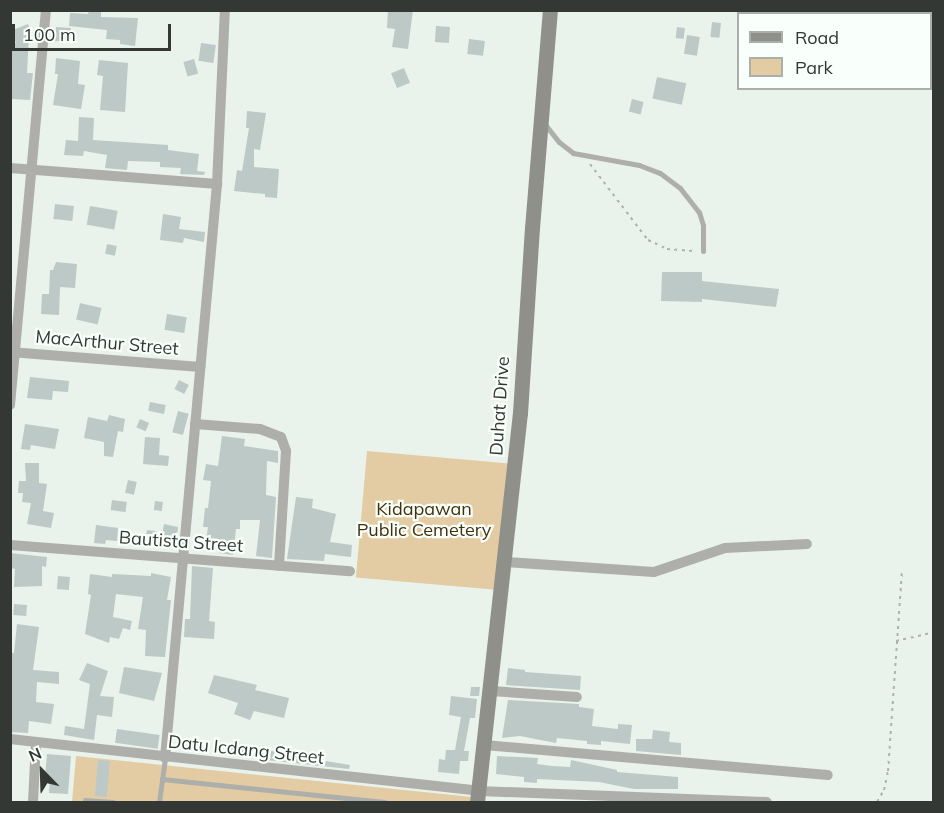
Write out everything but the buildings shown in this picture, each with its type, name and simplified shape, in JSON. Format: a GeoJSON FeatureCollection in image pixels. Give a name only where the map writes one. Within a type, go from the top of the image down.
{"type":"FeatureCollection","features":[{"type":"Feature","properties":{"kind":"street"},"geometry":{"type":"LineString","coordinates":[[10,405],[12,352],[46,10]]}},
{"type":"Feature","properties":{"kind":"street"},"geometry":{"type":"LineString","coordinates":[[165,758],[217,184],[225,10]]}},
{"type":"Feature","properties":{"kind":"street","name":"Duhat Drive"},"geometry":{"type":"LineString","coordinates":[[478,796],[506,562],[520,413],[550,10]]}},
{"type":"Feature","properties":{"kind":"street"},"geometry":{"type":"LineString","coordinates":[[10,168],[217,184]]}},
{"type":"Feature","properties":{"kind":"street","name":"MacArthur Street"},"geometry":{"type":"LineString","coordinates":[[12,352],[200,367]]}},
{"type":"Feature","properties":{"kind":"street"},"geometry":{"type":"LineString","coordinates":[[195,424],[260,429],[277,435],[284,442],[286,451],[279,566]]}},
{"type":"Feature","properties":{"kind":"street"},"geometry":{"type":"LineString","coordinates":[[506,562],[654,572],[669,569],[725,548],[807,544]]}},
{"type":"Feature","properties":{"kind":"street","name":"Bautista Street"},"geometry":{"type":"LineString","coordinates":[[10,545],[350,571]]}},
{"type":"Feature","properties":{"kind":"street"},"geometry":{"type":"LineString","coordinates":[[491,691],[577,697]]}},
{"type":"Feature","properties":{"kind":"street","name":"Datu Icdang Street"},"geometry":{"type":"LineString","coordinates":[[10,739],[478,796],[767,802]]}},
{"type":"Feature","properties":{"kind":"street"},"geometry":{"type":"LineString","coordinates":[[33,802],[36,743]]}},
{"type":"Feature","properties":{"kind":"street"},"geometry":{"type":"LineString","coordinates":[[484,744],[828,775]]}},
{"type":"Feature","properties":{"kind":"lane"},"geometry":{"type":"LineString","coordinates":[[541,119],[559,142],[573,153],[639,165],[660,173],[680,188],[699,212],[703,225],[703,251]]}},
{"type":"Feature","properties":{"kind":"lane"},"geometry":{"type":"LineString","coordinates":[[159,802],[165,758]]}},
{"type":"Feature","properties":{"kind":"lane"},"geometry":{"type":"LineString","coordinates":[[162,779],[385,802]]}},
{"type":"Feature","properties":{"kind":"lane"},"geometry":{"type":"LineString","coordinates":[[85,800],[113,802]]}},
{"type":"Feature","properties":{"kind":"path"},"geometry":{"type":"LineString","coordinates":[[584,156],[648,240],[668,249],[703,251]]}},
{"type":"Feature","properties":{"kind":"path"},"geometry":{"type":"LineString","coordinates":[[877,802],[884,790],[888,771],[902,572]]}},
{"type":"Feature","properties":{"kind":"path"},"geometry":{"type":"LineString","coordinates":[[896,641],[933,633]]}},
{"type":"Feature","properties":{"kind":"green space","name":"Kidapawan Public Cemetery"},"geometry":{"type":"Polygon","coordinates":[[[367,451],[509,463],[498,590],[356,578],[367,451]]]}},
{"type":"Feature","properties":{"kind":"green space"},"geometry":{"type":"Polygon","coordinates":[[[76,756],[472,797],[471,802],[72,802],[76,756]]]}}]}
